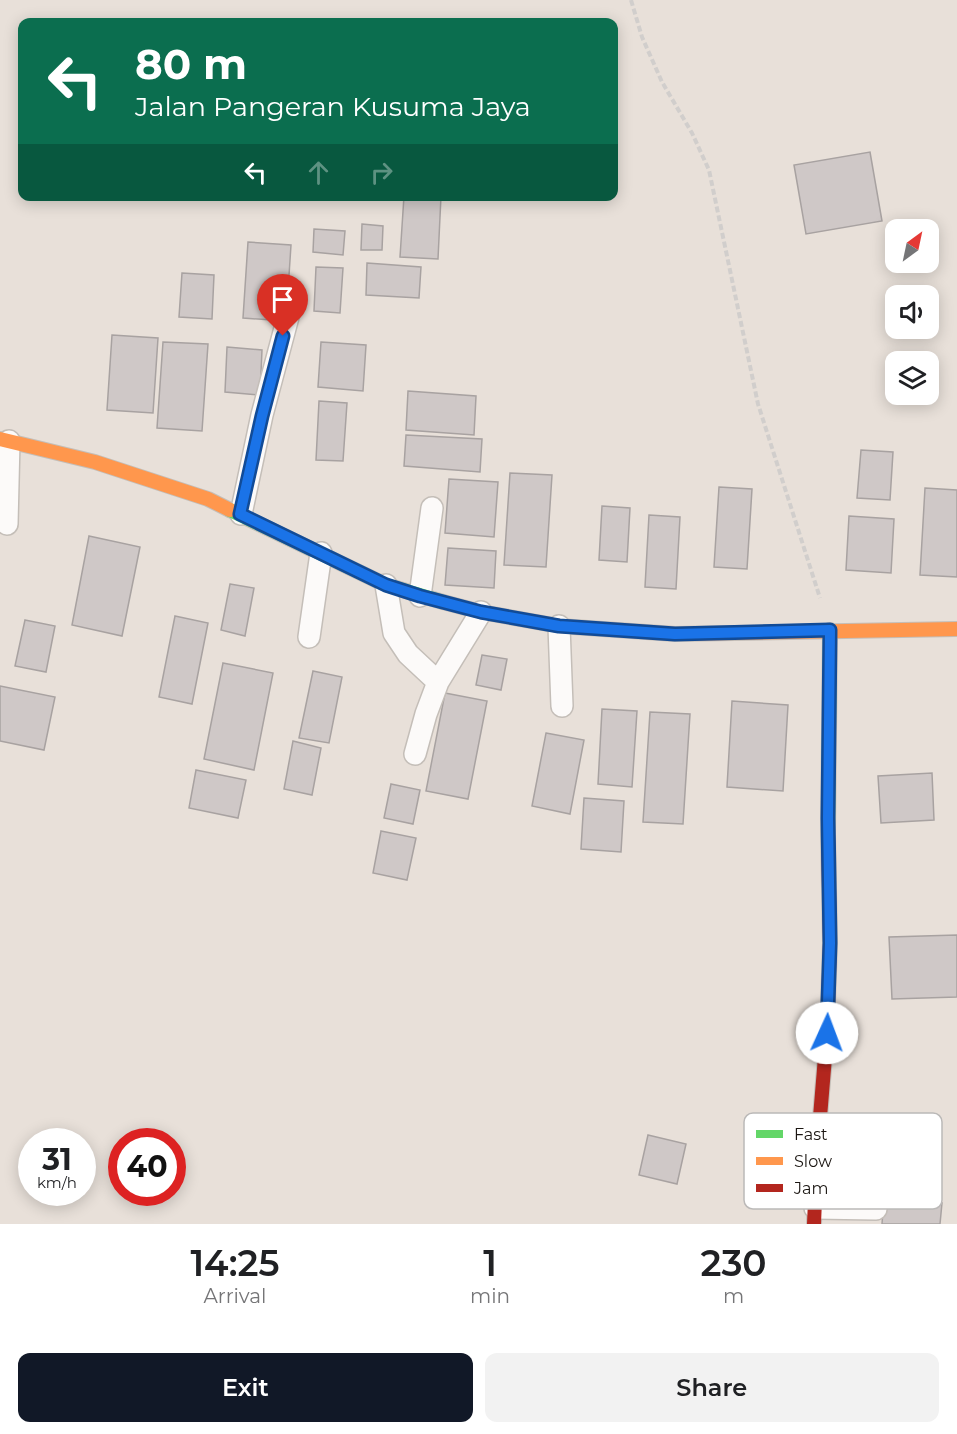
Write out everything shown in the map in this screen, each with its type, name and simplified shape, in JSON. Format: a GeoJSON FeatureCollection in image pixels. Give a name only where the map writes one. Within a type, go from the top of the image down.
{"type":"FeatureCollection","features":[{"type":"Feature","properties":{"kind":"street"},"geometry":{"type":"LineString","coordinates":[[4,440],[94,462],[208,499],[386,585],[481,612],[559,626],[675,634],[957,629]]}},
{"type":"Feature","properties":{"kind":"street"},"geometry":{"type":"LineString","coordinates":[[820,1113],[827,1033],[830,943],[828,818],[830,630]]}},
{"type":"Feature","properties":{"kind":"lane"},"geometry":{"type":"LineString","coordinates":[[240,514],[288,316]]}},
{"type":"Feature","properties":{"kind":"lane"},"geometry":{"type":"LineString","coordinates":[[4,440],[7,524]]}},
{"type":"Feature","properties":{"kind":"lane"},"geometry":{"type":"LineString","coordinates":[[420,596],[432,508]]}},
{"type":"Feature","properties":{"kind":"lane"},"geometry":{"type":"LineString","coordinates":[[309,637],[321,553]]}},
{"type":"Feature","properties":{"kind":"lane"},"geometry":{"type":"LineString","coordinates":[[386,585],[394,633],[408,654],[438,682]]}},
{"type":"Feature","properties":{"kind":"lane"},"geometry":{"type":"LineString","coordinates":[[415,754],[438,682],[481,612]]}},
{"type":"Feature","properties":{"kind":"lane"},"geometry":{"type":"LineString","coordinates":[[559,626],[562,706]]}},
{"type":"Feature","properties":{"kind":"lane"},"geometry":{"type":"LineString","coordinates":[[815,1216],[876,1209]]}},
{"type":"Feature","properties":{"kind":"path"},"geometry":{"type":"LineString","coordinates":[[632,0],[642,37],[662,82],[692,133],[709,170],[758,404],[830,630]]}},
{"type":"Feature","properties":{"kind":"building"},"geometry":{"type":"Polygon","coordinates":[[[870,152],[882,221],[806,234],[794,165],[870,152]]]}},
{"type":"Feature","properties":{"kind":"building"},"geometry":{"type":"Polygon","coordinates":[[[404,201],[441,201],[438,259],[400,257],[404,201]]]}},
{"type":"Feature","properties":{"kind":"building"},"geometry":{"type":"Polygon","coordinates":[[[362,224],[383,226],[382,250],[361,250],[362,224]]]}},
{"type":"Feature","properties":{"kind":"building"},"geometry":{"type":"Polygon","coordinates":[[[314,229],[345,231],[343,255],[313,252],[314,229]]]}},
{"type":"Feature","properties":{"kind":"building"},"geometry":{"type":"Polygon","coordinates":[[[248,242],[291,245],[286,321],[243,318],[248,242]]]}},
{"type":"Feature","properties":{"kind":"building"},"geometry":{"type":"Polygon","coordinates":[[[367,263],[421,267],[419,298],[366,295],[367,263]]]}},
{"type":"Feature","properties":{"kind":"building"},"geometry":{"type":"Polygon","coordinates":[[[316,267],[343,268],[340,313],[314,311],[316,267]]]}},
{"type":"Feature","properties":{"kind":"building"},"geometry":{"type":"Polygon","coordinates":[[[182,273],[214,275],[212,319],[179,317],[182,273]]]}},
{"type":"Feature","properties":{"kind":"building"},"geometry":{"type":"Polygon","coordinates":[[[112,335],[158,338],[153,413],[107,410],[112,335]]]}},
{"type":"Feature","properties":{"kind":"building"},"geometry":{"type":"Polygon","coordinates":[[[163,342],[208,344],[202,431],[157,428],[163,342]]]}},
{"type":"Feature","properties":{"kind":"building"},"geometry":{"type":"Polygon","coordinates":[[[321,342],[366,345],[363,391],[318,387],[321,342]]]}},
{"type":"Feature","properties":{"kind":"building"},"geometry":{"type":"Polygon","coordinates":[[[227,347],[262,350],[260,395],[225,392],[227,347]]]}},
{"type":"Feature","properties":{"kind":"building"},"geometry":{"type":"Polygon","coordinates":[[[408,391],[476,396],[474,435],[406,430],[408,391]]]}},
{"type":"Feature","properties":{"kind":"building"},"geometry":{"type":"Polygon","coordinates":[[[319,401],[347,403],[343,461],[316,460],[319,401]]]}},
{"type":"Feature","properties":{"kind":"building"},"geometry":{"type":"Polygon","coordinates":[[[406,435],[482,439],[480,472],[404,466],[406,435]]]}},
{"type":"Feature","properties":{"kind":"building"},"geometry":{"type":"Polygon","coordinates":[[[861,450],[893,452],[890,500],[857,498],[861,450]]]}},
{"type":"Feature","properties":{"kind":"building"},"geometry":{"type":"Polygon","coordinates":[[[510,473],[552,475],[546,567],[504,565],[510,473]]]}},
{"type":"Feature","properties":{"kind":"building"},"geometry":{"type":"Polygon","coordinates":[[[449,479],[498,482],[494,537],[445,533],[449,479]]]}},
{"type":"Feature","properties":{"kind":"building"},"geometry":{"type":"Polygon","coordinates":[[[719,487],[752,489],[747,569],[714,567],[719,487]]]}},
{"type":"Feature","properties":{"kind":"building"},"geometry":{"type":"Polygon","coordinates":[[[925,488],[957,490],[957,577],[920,575],[925,488]]]}},
{"type":"Feature","properties":{"kind":"building"},"geometry":{"type":"Polygon","coordinates":[[[602,506],[630,508],[627,562],[599,560],[602,506]]]}},
{"type":"Feature","properties":{"kind":"building"},"geometry":{"type":"Polygon","coordinates":[[[649,515],[680,517],[676,589],[645,587],[649,515]]]}},
{"type":"Feature","properties":{"kind":"building"},"geometry":{"type":"Polygon","coordinates":[[[849,516],[894,519],[891,573],[846,570],[849,516]]]}},
{"type":"Feature","properties":{"kind":"building"},"geometry":{"type":"Polygon","coordinates":[[[89,536],[140,547],[122,636],[72,625],[89,536]]]}},
{"type":"Feature","properties":{"kind":"building"},"geometry":{"type":"Polygon","coordinates":[[[448,548],[496,551],[494,588],[445,585],[448,548]]]}},
{"type":"Feature","properties":{"kind":"building"},"geometry":{"type":"Polygon","coordinates":[[[230,584],[254,588],[245,636],[221,630],[230,584]]]}},
{"type":"Feature","properties":{"kind":"building"},"geometry":{"type":"Polygon","coordinates":[[[175,616],[208,623],[192,704],[159,697],[175,616]]]}},
{"type":"Feature","properties":{"kind":"building"},"geometry":{"type":"Polygon","coordinates":[[[25,620],[55,626],[46,672],[15,666],[25,620]]]}},
{"type":"Feature","properties":{"kind":"building"},"geometry":{"type":"Polygon","coordinates":[[[482,655],[507,659],[501,690],[476,685],[482,655]]]}},
{"type":"Feature","properties":{"kind":"building"},"geometry":{"type":"Polygon","coordinates":[[[223,663],[273,673],[254,770],[204,759],[223,663]]]}},
{"type":"Feature","properties":{"kind":"building"},"geometry":{"type":"Polygon","coordinates":[[[313,671],[342,677],[329,743],[299,738],[313,671]]]}},
{"type":"Feature","properties":{"kind":"building"},"geometry":{"type":"Polygon","coordinates":[[[0,686],[55,697],[44,750],[0,741],[0,686]]]}},
{"type":"Feature","properties":{"kind":"building"},"geometry":{"type":"Polygon","coordinates":[[[445,693],[487,701],[468,799],[426,791],[445,693]]]}},
{"type":"Feature","properties":{"kind":"building"},"geometry":{"type":"Polygon","coordinates":[[[732,701],[788,705],[783,791],[727,787],[732,701]]]}},
{"type":"Feature","properties":{"kind":"building"},"geometry":{"type":"Polygon","coordinates":[[[602,709],[637,711],[632,787],[598,784],[602,709]]]}},
{"type":"Feature","properties":{"kind":"building"},"geometry":{"type":"Polygon","coordinates":[[[650,712],[690,714],[683,824],[643,822],[650,712]]]}},
{"type":"Feature","properties":{"kind":"building"},"geometry":{"type":"Polygon","coordinates":[[[546,733],[584,740],[570,814],[532,806],[546,733]]]}},
{"type":"Feature","properties":{"kind":"building"},"geometry":{"type":"Polygon","coordinates":[[[293,741],[321,748],[312,795],[284,789],[293,741]]]}},
{"type":"Feature","properties":{"kind":"building"},"geometry":{"type":"Polygon","coordinates":[[[196,770],[246,780],[238,818],[189,808],[196,770]]]}},
{"type":"Feature","properties":{"kind":"building"},"geometry":{"type":"Polygon","coordinates":[[[932,773],[934,820],[881,823],[878,776],[932,773]]]}},
{"type":"Feature","properties":{"kind":"building"},"geometry":{"type":"Polygon","coordinates":[[[391,784],[420,790],[413,824],[384,818],[391,784]]]}},
{"type":"Feature","properties":{"kind":"building"},"geometry":{"type":"Polygon","coordinates":[[[584,798],[624,801],[621,852],[581,849],[584,798]]]}},
{"type":"Feature","properties":{"kind":"building"},"geometry":{"type":"Polygon","coordinates":[[[381,831],[416,838],[407,880],[373,873],[381,831]]]}},
{"type":"Feature","properties":{"kind":"building"},"geometry":{"type":"Polygon","coordinates":[[[957,935],[957,997],[892,999],[889,937],[957,935]]]}},
{"type":"Feature","properties":{"kind":"building"},"geometry":{"type":"Polygon","coordinates":[[[648,1135],[686,1144],[677,1184],[639,1175],[648,1135]]]}},
{"type":"Feature","properties":{"kind":"building"},"geometry":{"type":"Polygon","coordinates":[[[883,1209],[941,1209],[940,1224],[882,1224],[883,1209]]]}},
{"type":"Feature","properties":{"kind":"traffic: fast"},"geometry":{"type":"LineString","coordinates":[[230,510],[386,585],[443,602]]}},
{"type":"Feature","properties":{"kind":"traffic: fast"},"geometry":{"type":"LineString","coordinates":[[828,834],[830,630]]}},
{"type":"Feature","properties":{"kind":"traffic: slow"},"geometry":{"type":"LineString","coordinates":[[0,439],[95,462],[208,499],[230,510]]}},
{"type":"Feature","properties":{"kind":"traffic: slow"},"geometry":{"type":"LineString","coordinates":[[443,602],[481,612],[559,626],[675,634],[957,629]]}},
{"type":"Feature","properties":{"kind":"traffic: jam"},"geometry":{"type":"LineString","coordinates":[[820,1113],[827,1033],[830,943],[828,834]]}},
{"type":"Feature","properties":{"kind":"traffic: jam"},"geometry":{"type":"LineString","coordinates":[[814,1224],[815,1209]]}},
{"type":"Feature","properties":{"kind":"route"},"geometry":{"type":"LineString","coordinates":[[283,336],[240,514],[386,585],[481,612],[559,626],[675,634],[830,630],[828,818],[830,943],[827,1033]]}}]}
